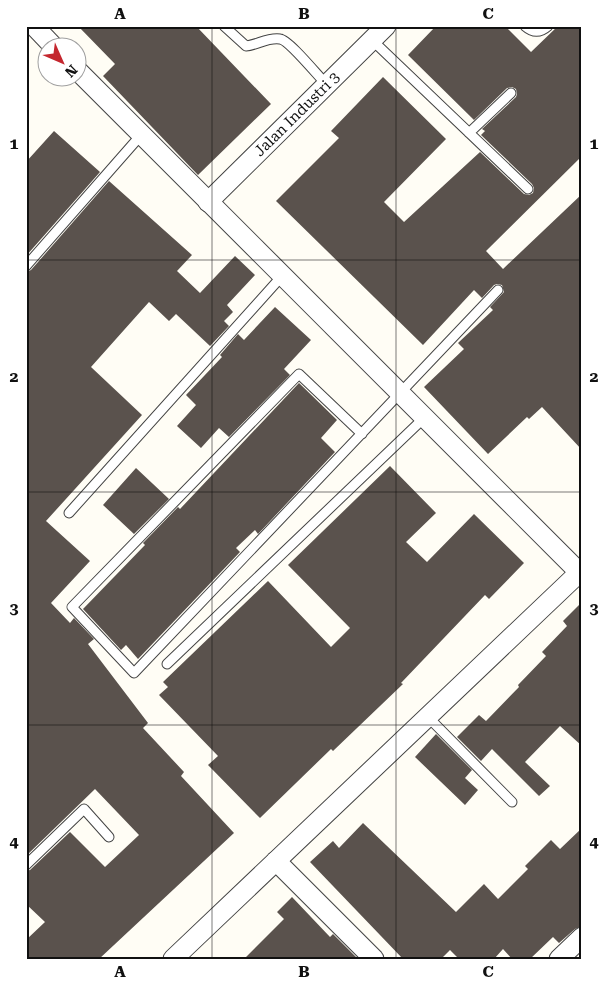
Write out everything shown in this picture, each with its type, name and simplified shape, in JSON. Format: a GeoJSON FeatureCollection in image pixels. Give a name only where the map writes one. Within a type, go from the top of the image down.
{"type":"FeatureCollection","features":[{"type":"Feature","properties":{"kind":"street"},"geometry":{"type":"LineString","coordinates":[[34,26],[45,38]]}},
{"type":"Feature","properties":{"kind":"street","name":"Jalan Industri 3"},"geometry":{"type":"LineString","coordinates":[[208,202],[386,26]]}},
{"type":"Feature","properties":{"kind":"street"},"geometry":{"type":"LineString","coordinates":[[88,80],[581,573],[173,959]]}},
{"type":"Feature","properties":{"kind":"street"},"geometry":{"type":"LineString","coordinates":[[276,861],[374,959]]}},
{"type":"Feature","properties":{"kind":"street"},"geometry":{"type":"LineString","coordinates":[[559,959],[582,937]]}},
{"type":"Feature","properties":{"kind":"lane"},"geometry":{"type":"LineString","coordinates":[[224,26],[246,46],[252,46],[270,39],[281,39],[289,45],[326,85]]}},
{"type":"Feature","properties":{"kind":"lane"},"geometry":{"type":"LineString","coordinates":[[525,26],[533,32],[540,32],[548,26]]}},
{"type":"Feature","properties":{"kind":"lane"},"geometry":{"type":"LineString","coordinates":[[372,40],[528,189]]}},
{"type":"Feature","properties":{"kind":"lane"},"geometry":{"type":"LineString","coordinates":[[470,133],[511,92]]}},
{"type":"Feature","properties":{"kind":"lane"},"geometry":{"type":"LineString","coordinates":[[26,266],[141,135]]}},
{"type":"Feature","properties":{"kind":"lane"},"geometry":{"type":"LineString","coordinates":[[69,513],[282,276]]}},
{"type":"Feature","properties":{"kind":"lane"},"geometry":{"type":"LineString","coordinates":[[362,434],[299,374],[72,607],[134,673],[362,434],[498,290]]}},
{"type":"Feature","properties":{"kind":"lane"},"geometry":{"type":"LineString","coordinates":[[167,664],[424,418]]}},
{"type":"Feature","properties":{"kind":"lane"},"geometry":{"type":"LineString","coordinates":[[428,717],[512,802]]}},
{"type":"Feature","properties":{"kind":"lane"},"geometry":{"type":"LineString","coordinates":[[26,866],[84,809],[109,836]]}},
{"type":"Feature","properties":{"kind":"building"},"geometry":{"type":"Polygon","coordinates":[[[78,26],[196,26],[271,104],[198,175],[103,76],[115,64],[78,26]]]}},
{"type":"Feature","properties":{"kind":"building"},"geometry":{"type":"Polygon","coordinates":[[[436,26],[505,26],[531,52],[558,26],[582,26],[582,156],[486,251],[503,269],[582,194],[582,450],[542,407],[529,419],[527,417],[488,454],[424,387],[464,349],[458,343],[493,310],[490,307],[504,292],[502,285],[494,285],[482,298],[474,290],[423,345],[276,201],[339,138],[331,131],[383,77],[446,139],[384,202],[404,222],[480,152],[524,194],[529,195],[533,193],[534,188],[532,184],[481,135],[485,131],[482,129],[516,97],[516,89],[512,87],[507,88],[474,120],[408,55],[436,26]]]}},
{"type":"Feature","properties":{"kind":"building"},"geometry":{"type":"Polygon","coordinates":[[[54,131],[100,172],[26,256],[26,162],[54,131]]]}},
{"type":"Feature","properties":{"kind":"building"},"geometry":{"type":"Polygon","coordinates":[[[109,181],[192,255],[177,271],[200,293],[235,256],[255,275],[227,305],[233,312],[224,321],[229,326],[210,346],[176,314],[169,321],[149,302],[91,367],[142,415],[46,521],[90,561],[51,603],[70,623],[74,618],[94,639],[88,644],[148,723],[143,728],[184,772],[181,776],[234,833],[99,959],[26,959],[26,940],[45,922],[26,904],[26,871],[30,870],[70,832],[105,867],[139,835],[95,789],[26,856],[26,272],[31,270],[109,181]]]}},
{"type":"Feature","properties":{"kind":"building"},"geometry":{"type":"Polygon","coordinates":[[[275,307],[311,340],[284,369],[290,375],[229,437],[219,428],[201,448],[177,426],[196,405],[186,395],[222,357],[220,355],[238,334],[244,340],[275,307]]]}},
{"type":"Feature","properties":{"kind":"building"},"geometry":{"type":"Polygon","coordinates":[[[299,383],[337,420],[321,438],[335,452],[258,534],[255,530],[236,548],[240,552],[138,659],[126,645],[121,650],[83,609],[145,545],[143,543],[178,507],[180,509],[299,383]]]}},
{"type":"Feature","properties":{"kind":"building"},"geometry":{"type":"Polygon","coordinates":[[[390,466],[436,513],[406,542],[427,562],[474,514],[524,563],[489,599],[485,595],[401,683],[403,684],[333,751],[331,749],[260,818],[208,765],[218,756],[159,695],[168,687],[163,682],[268,581],[331,647],[350,628],[288,565],[390,466]]]}},
{"type":"Feature","properties":{"kind":"building"},"geometry":{"type":"Polygon","coordinates":[[[136,468],[169,499],[134,534],[103,505],[136,468]]]}},
{"type":"Feature","properties":{"kind":"building"},"geometry":{"type":"Polygon","coordinates":[[[582,602],[582,746],[560,726],[525,762],[550,786],[539,796],[492,749],[481,761],[457,737],[479,715],[486,721],[519,687],[518,685],[546,656],[542,652],[567,626],[563,621],[582,602]]]}},
{"type":"Feature","properties":{"kind":"building"},"geometry":{"type":"Polygon","coordinates":[[[436,734],[472,770],[465,778],[478,790],[465,805],[415,757],[436,734]]]}},
{"type":"Feature","properties":{"kind":"building"},"geometry":{"type":"Polygon","coordinates":[[[363,823],[456,912],[484,884],[498,899],[528,869],[525,866],[551,840],[560,849],[582,828],[582,926],[575,929],[559,943],[553,937],[530,959],[512,959],[503,949],[494,959],[459,959],[450,950],[441,959],[403,959],[310,862],[333,841],[339,848],[363,823]]]}},
{"type":"Feature","properties":{"kind":"building"},"geometry":{"type":"Polygon","coordinates":[[[292,897],[330,937],[333,934],[358,959],[244,959],[284,919],[277,912],[292,897]]]}}]}
